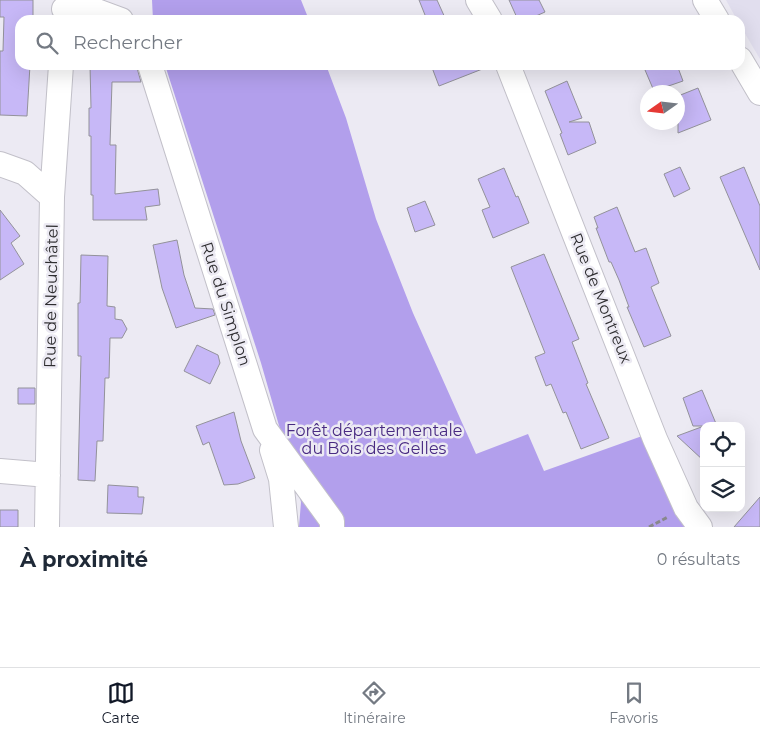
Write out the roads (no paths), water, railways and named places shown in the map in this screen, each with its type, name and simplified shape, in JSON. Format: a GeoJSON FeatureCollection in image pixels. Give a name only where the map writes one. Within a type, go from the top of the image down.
{"type":"FeatureCollection","features":[{"type":"Feature","properties":{"kind":"street"},"geometry":{"type":"LineString","coordinates":[[478,0],[487,15]]}},
{"type":"Feature","properties":{"kind":"street"},"geometry":{"type":"LineString","coordinates":[[705,0],[714,15]]}},
{"type":"Feature","properties":{"kind":"street"},"geometry":{"type":"LineString","coordinates":[[64,10],[94,10],[108,15]]}},
{"type":"Feature","properties":{"kind":"street"},"geometry":{"type":"LineString","coordinates":[[745,68],[760,93]]}},
{"type":"Feature","properties":{"kind":"street","name":"Rue de Neuchâtel"},"geometry":{"type":"LineString","coordinates":[[47,527],[52,197],[61,70]]}},
{"type":"Feature","properties":{"kind":"street","name":"Rue du Simplon"},"geometry":{"type":"LineString","coordinates":[[152,70],[265,429],[332,520],[332,527]]}},
{"type":"Feature","properties":{"kind":"street","name":"Rue de Montreux"},"geometry":{"type":"LineString","coordinates":[[510,70],[655,439],[686,508],[700,527]]}},
{"type":"Feature","properties":{"kind":"street"},"geometry":{"type":"LineString","coordinates":[[0,164],[25,172],[52,197]]}},
{"type":"Feature","properties":{"kind":"street"},"geometry":{"type":"LineString","coordinates":[[265,429],[281,478],[286,527]]}},
{"type":"Feature","properties":{"kind":"street"},"geometry":{"type":"LineString","coordinates":[[0,471],[48,475]]}},
{"type":"Feature","properties":{"kind":"park label","name":"Forêt départementale du Bois des Gelles"},"geometry":{"type":"Point","coordinates":[374,439]}}]}
